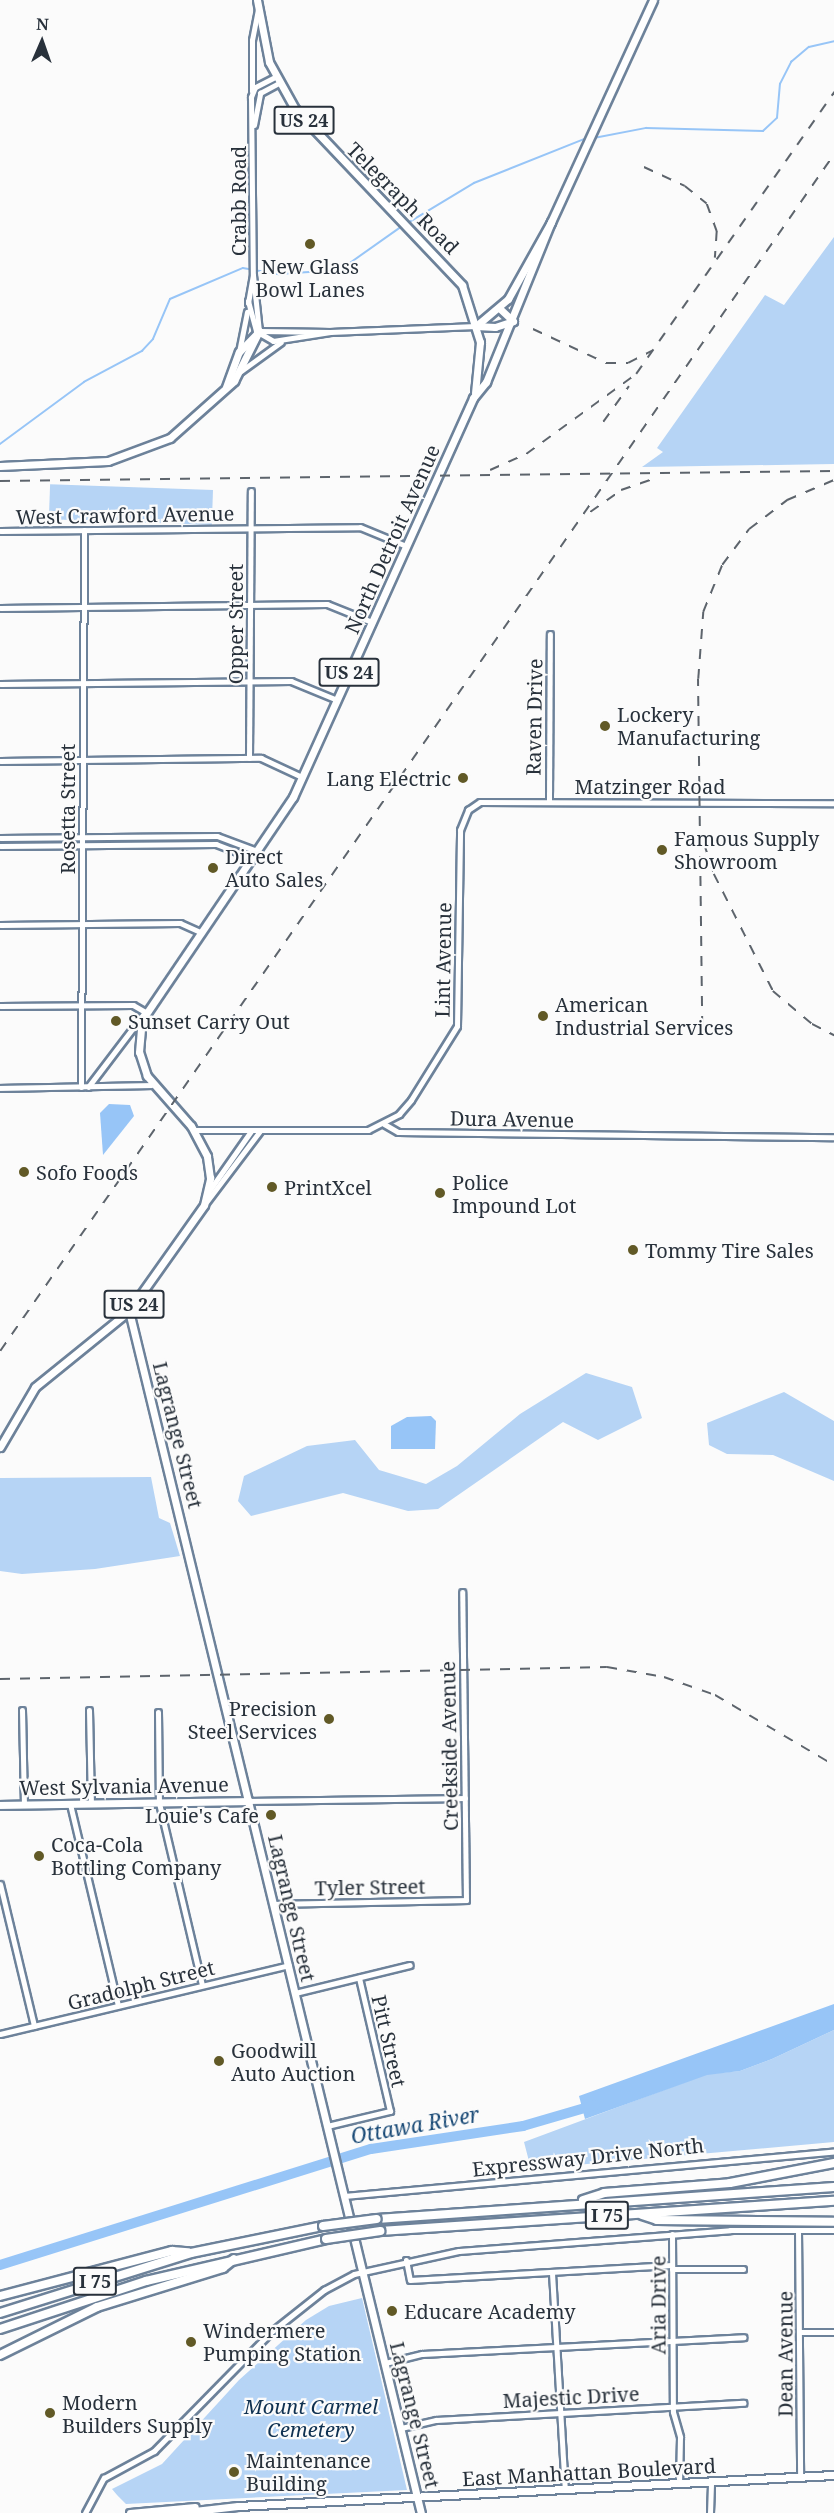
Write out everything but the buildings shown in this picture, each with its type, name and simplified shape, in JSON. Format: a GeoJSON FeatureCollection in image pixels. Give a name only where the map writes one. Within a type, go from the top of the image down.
{"type":"FeatureCollection","features":[{"type":"Feature","properties":{"kind":"highway"},"geometry":{"type":"LineString","coordinates":[[573,2203],[604,2193],[730,2183],[834,2163]]}},
{"type":"Feature","properties":{"kind":"highway","name":"I 75"},"geometry":{"type":"LineString","coordinates":[[0,2313],[191,2253],[323,2226],[377,2219],[573,2203],[834,2187]]}},
{"type":"Feature","properties":{"kind":"highway","name":"I 75"},"geometry":{"type":"LineString","coordinates":[[0,2329],[236,2257],[326,2239],[380,2231],[834,2201]]}},
{"type":"Feature","properties":{"kind":"highway"},"geometry":{"type":"LineString","coordinates":[[636,2213],[657,2220],[834,2222]]}},
{"type":"Feature","properties":{"kind":"highway"},"geometry":{"type":"LineString","coordinates":[[0,2296],[172,2251],[191,2253]]}},
{"type":"Feature","properties":{"kind":"highway"},"geometry":{"type":"LineString","coordinates":[[0,2355],[97,2307],[223,2268],[236,2257]]}},
{"type":"Feature","properties":{"kind":"main road","name":"North Detroit Avenue"},"geometry":{"type":"LineString","coordinates":[[0,1447],[19,1411],[42,1380],[129,1311],[204,1205],[209,1167],[195,1131],[151,1085],[139,1052],[145,1012],[257,851],[303,777],[473,398],[486,382],[513,321],[551,222],[653,0]]}},
{"type":"Feature","properties":{"kind":"main road","name":"Telegraph Road"},"geometry":{"type":"LineString","coordinates":[[258,3],[277,80],[304,121],[415,233],[462,285],[476,326],[481,360],[473,398]]}},
{"type":"Feature","properties":{"kind":"main road","name":"North Detroit Avenue"},"geometry":{"type":"LineString","coordinates":[[476,326],[499,308],[551,222]]}},
{"type":"Feature","properties":{"kind":"main road"},"geometry":{"type":"LineString","coordinates":[[476,326],[495,327],[513,321],[499,308]]}},
{"type":"Feature","properties":{"kind":"main road"},"geometry":{"type":"LineString","coordinates":[[226,387],[239,352],[258,332]]}},
{"type":"Feature","properties":{"kind":"main road"},"geometry":{"type":"LineString","coordinates":[[0,466],[125,458],[181,431],[242,371],[258,332]]}},
{"type":"Feature","properties":{"kind":"main road","name":"Lagrange Street"},"geometry":{"type":"LineString","coordinates":[[129,1311],[421,2513]]}},
{"type":"Feature","properties":{"kind":"main road","name":"West Sylvania Avenue"},"geometry":{"type":"LineString","coordinates":[[0,1805],[249,1801]]}},
{"type":"Feature","properties":{"kind":"main road","name":"East Manhattan Boulevard"},"geometry":{"type":"LineString","coordinates":[[206,2508],[238,2509],[834,2475]]}},
{"type":"Feature","properties":{"kind":"main road"},"geometry":{"type":"LineString","coordinates":[[130,2513],[175,2506],[206,2508]]}},
{"type":"Feature","properties":{"kind":"main road"},"geometry":{"type":"LineString","coordinates":[[177,2513],[206,2508]]}},
{"type":"Feature","properties":{"kind":"street","name":"Crabb Road"},"geometry":{"type":"LineString","coordinates":[[258,3],[252,40],[253,275],[258,332]]}},
{"type":"Feature","properties":{"kind":"street"},"geometry":{"type":"LineString","coordinates":[[252,93],[277,80]]}},
{"type":"Feature","properties":{"kind":"street","name":"Crabb Road"},"geometry":{"type":"LineString","coordinates":[[254,127],[260,93],[277,80]]}},
{"type":"Feature","properties":{"kind":"street","name":"Crabb Road"},"geometry":{"type":"LineString","coordinates":[[239,352],[253,275]]}},
{"type":"Feature","properties":{"kind":"street","name":"Crabb Road"},"geometry":{"type":"LineString","coordinates":[[248,301],[258,332]]}},
{"type":"Feature","properties":{"kind":"street"},"geometry":{"type":"LineString","coordinates":[[258,332],[330,332],[476,326]]}},
{"type":"Feature","properties":{"kind":"street"},"geometry":{"type":"LineString","coordinates":[[258,332],[286,340]]}},
{"type":"Feature","properties":{"kind":"street"},"geometry":{"type":"LineString","coordinates":[[242,371],[257,356],[286,340],[330,332]]}},
{"type":"Feature","properties":{"kind":"street","name":"Opper Street"},"geometry":{"type":"LineString","coordinates":[[249,758],[250,491]]}},
{"type":"Feature","properties":{"kind":"street","name":"West Crawford Avenue"},"geometry":{"type":"LineString","coordinates":[[0,531],[360,527],[406,546]]}},
{"type":"Feature","properties":{"kind":"street","name":"Rosetta Street"},"geometry":{"type":"LineString","coordinates":[[81,1087],[84,530]]}},
{"type":"Feature","properties":{"kind":"street"},"geometry":{"type":"LineString","coordinates":[[0,608],[331,604],[372,622]]}},
{"type":"Feature","properties":{"kind":"street","name":"Raven Drive"},"geometry":{"type":"LineString","coordinates":[[549,800],[550,634]]}},
{"type":"Feature","properties":{"kind":"street"},"geometry":{"type":"LineString","coordinates":[[0,684],[297,682],[337,700]]}},
{"type":"Feature","properties":{"kind":"street"},"geometry":{"type":"LineString","coordinates":[[0,761],[249,758],[303,777]]}},
{"type":"Feature","properties":{"kind":"street","name":"Matzinger Road"},"geometry":{"type":"LineString","coordinates":[[468,810],[486,800],[834,803]]}},
{"type":"Feature","properties":{"kind":"street","name":"Lint Avenue"},"geometry":{"type":"LineString","coordinates":[[384,1124],[411,1100],[457,1026],[459,838],[468,810]]}},
{"type":"Feature","properties":{"kind":"street"},"geometry":{"type":"LineString","coordinates":[[176,836],[176,844]]}},
{"type":"Feature","properties":{"kind":"street"},"geometry":{"type":"LineString","coordinates":[[0,838],[223,837],[257,851]]}},
{"type":"Feature","properties":{"kind":"street"},"geometry":{"type":"LineString","coordinates":[[0,846],[222,845],[252,858]]}},
{"type":"Feature","properties":{"kind":"street"},"geometry":{"type":"LineString","coordinates":[[0,925],[180,923],[200,932]]}},
{"type":"Feature","properties":{"kind":"street"},"geometry":{"type":"LineString","coordinates":[[0,1006],[133,1005],[145,1012]]}},
{"type":"Feature","properties":{"kind":"street","name":"North Detroit Avenue"},"geometry":{"type":"LineString","coordinates":[[88,1087],[145,1012]]}},
{"type":"Feature","properties":{"kind":"street"},"geometry":{"type":"LineString","coordinates":[[0,1088],[151,1085]]}},
{"type":"Feature","properties":{"kind":"street","name":"Dura Avenue"},"geometry":{"type":"LineString","coordinates":[[195,1131],[349,1132],[384,1124],[398,1132],[834,1137]]}},
{"type":"Feature","properties":{"kind":"street"},"geometry":{"type":"LineString","coordinates":[[207,1194],[251,1131]]}},
{"type":"Feature","properties":{"kind":"street"},"geometry":{"type":"LineString","coordinates":[[204,1205],[260,1131]]}},
{"type":"Feature","properties":{"kind":"street","name":"Creekside Avenue"},"geometry":{"type":"LineString","coordinates":[[462,1592],[466,1900]]}},
{"type":"Feature","properties":{"kind":"street"},"geometry":{"type":"LineString","coordinates":[[22,1710],[24,1804]]}},
{"type":"Feature","properties":{"kind":"street"},"geometry":{"type":"LineString","coordinates":[[89,1710],[91,1803]]}},
{"type":"Feature","properties":{"kind":"street"},"geometry":{"type":"LineString","coordinates":[[158,1712],[159,1803],[202,1985]]}},
{"type":"Feature","properties":{"kind":"street"},"geometry":{"type":"LineString","coordinates":[[249,1801],[465,1798]]}},
{"type":"Feature","properties":{"kind":"street"},"geometry":{"type":"LineString","coordinates":[[70,1804],[118,2006]]}},
{"type":"Feature","properties":{"kind":"street"},"geometry":{"type":"LineString","coordinates":[[0,1884],[34,2026]]}},
{"type":"Feature","properties":{"kind":"street","name":"Tyler Street"},"geometry":{"type":"LineString","coordinates":[[274,1904],[466,1900]]}},
{"type":"Feature","properties":{"kind":"street","name":"Gradolph Street"},"geometry":{"type":"LineString","coordinates":[[0,2034],[289,1965]]}},
{"type":"Feature","properties":{"kind":"street"},"geometry":{"type":"LineString","coordinates":[[295,1993],[410,1965]]}},
{"type":"Feature","properties":{"kind":"street","name":"Pitt Street"},"geometry":{"type":"LineString","coordinates":[[327,2126],[390,2111],[358,1978]]}},
{"type":"Feature","properties":{"kind":"street","name":"Expressway Drive North"},"geometry":{"type":"LineString","coordinates":[[344,2196],[834,2151]]}},
{"type":"Feature","properties":{"kind":"street","name":"Dean Avenue"},"geometry":{"type":"LineString","coordinates":[[798,2230],[800,2477]]}},
{"type":"Feature","properties":{"kind":"street"},"geometry":{"type":"LineString","coordinates":[[85,2513],[100,2481],[164,2443],[271,2332],[324,2289],[363,2271],[406,2260],[459,2251],[672,2234],[834,2230]]}},
{"type":"Feature","properties":{"kind":"street","name":"Aria Drive"},"geometry":{"type":"LineString","coordinates":[[672,2234],[673,2407],[680,2437],[680,2484]]}},
{"type":"Feature","properties":{"kind":"street"},"geometry":{"type":"LineString","coordinates":[[406,2260],[410,2280],[672,2267],[743,2269]]}},
{"type":"Feature","properties":{"kind":"street"},"geometry":{"type":"LineString","coordinates":[[552,2273],[565,2490]]}},
{"type":"Feature","properties":{"kind":"street"},"geometry":{"type":"LineString","coordinates":[[800,2332],[834,2332]]}},
{"type":"Feature","properties":{"kind":"street"},"geometry":{"type":"LineString","coordinates":[[385,2363],[418,2355],[744,2337]]}},
{"type":"Feature","properties":{"kind":"street","name":"Majestic Drive"},"geometry":{"type":"LineString","coordinates":[[401,2428],[435,2420],[744,2403]]}},
{"type":"Feature","properties":{"kind":"street"},"geometry":{"type":"LineString","coordinates":[[710,2513],[711,2482]]}},
{"type":"Feature","properties":{"kind":"green space"},"geometry":{"type":"Polygon","coordinates":[[[834,237],[834,464],[642,467],[663,452],[657,448],[765,295],[784,305],[834,237]]]}},
{"type":"Feature","properties":{"kind":"green space"},"geometry":{"type":"Polygon","coordinates":[[[50,484],[213,490],[212,525],[49,519],[50,484]]]}},
{"type":"Feature","properties":{"kind":"green space"},"geometry":{"type":"Polygon","coordinates":[[[586,1373],[632,1387],[642,1418],[598,1440],[563,1422],[438,1509],[408,1511],[343,1493],[251,1516],[238,1501],[244,1476],[307,1446],[355,1440],[379,1470],[426,1484],[457,1466],[520,1414],[586,1373]]]}},
{"type":"Feature","properties":{"kind":"green space"},"geometry":{"type":"Polygon","coordinates":[[[784,1392],[834,1421],[834,1481],[773,1455],[727,1454],[709,1445],[707,1423],[784,1392]]]}},
{"type":"Feature","properties":{"kind":"green space"},"geometry":{"type":"Polygon","coordinates":[[[151,1477],[159,1518],[170,1523],[180,1556],[95,1569],[22,1574],[0,1571],[0,1478],[151,1477]]]}},
{"type":"Feature","properties":{"kind":"green space"},"geometry":{"type":"Polygon","coordinates":[[[834,2030],[834,2142],[531,2169],[524,2142],[707,2074],[740,2071],[834,2030]]]}},
{"type":"Feature","properties":{"kind":"green space","name":"Mount Carmel Cemetery"},"geometry":{"type":"Polygon","coordinates":[[[362,2298],[407,2490],[126,2504],[112,2489],[162,2464],[239,2380],[306,2320],[329,2306],[362,2298]]]}},
{"type":"Feature","properties":{"kind":"shaded area"},"geometry":{"type":"Polygon","coordinates":[[[109,1104],[130,1105],[134,1116],[103,1155],[100,1113],[109,1104]]]}},
{"type":"Feature","properties":{"kind":"shaded area"},"geometry":{"type":"Polygon","coordinates":[[[431,1416],[436,1421],[435,1449],[391,1449],[391,1426],[407,1417],[431,1416]]]}},
{"type":"Feature","properties":{"kind":"shaded area"},"geometry":{"type":"Polygon","coordinates":[[[834,2004],[834,2030],[772,2059],[740,2071],[707,2075],[585,2119],[579,2096],[834,2004]]]}},
{"type":"Feature","properties":{"kind":"waterway"},"geometry":{"type":"LineString","coordinates":[[594,138],[646,128],[763,131],[777,118],[780,84],[791,62],[809,47],[834,41]]}},
{"type":"Feature","properties":{"kind":"waterway"},"geometry":{"type":"LineString","coordinates":[[408,223],[474,183],[587,138]]}},
{"type":"Feature","properties":{"kind":"waterway"},"geometry":{"type":"LineString","coordinates":[[0,444],[84,382],[142,351],[153,339],[170,299],[243,268],[278,274],[340,270],[401,227]]}},
{"type":"Feature","properties":{"kind":"waterway","name":"Ottawa River"},"geometry":{"type":"LineString","coordinates":[[0,2265],[371,2149],[523,2126],[595,2105]]}},
{"type":"Feature","properties":{"kind":"railway"},"geometry":{"type":"LineString","coordinates":[[490,470],[526,454],[636,374],[834,92]]}},
{"type":"Feature","properties":{"kind":"railway"},"geometry":{"type":"LineString","coordinates":[[0,1351],[834,154]]}},
{"type":"Feature","properties":{"kind":"railway"},"geometry":{"type":"LineString","coordinates":[[644,167],[685,186],[707,204],[717,231],[715,258]]}},
{"type":"Feature","properties":{"kind":"railway"},"geometry":{"type":"LineString","coordinates":[[533,329],[606,363],[628,363],[652,351]]}},
{"type":"Feature","properties":{"kind":"railway"},"geometry":{"type":"LineString","coordinates":[[603,422],[629,386]]}},
{"type":"Feature","properties":{"kind":"railway"},"geometry":{"type":"LineString","coordinates":[[0,481],[834,471]]}},
{"type":"Feature","properties":{"kind":"railway"},"geometry":{"type":"LineString","coordinates":[[590,512],[621,490],[658,477]]}},
{"type":"Feature","properties":{"kind":"railway"},"geometry":{"type":"LineString","coordinates":[[702,1026],[698,679],[703,612],[722,565],[749,529],[787,500],[834,480]]}},
{"type":"Feature","properties":{"kind":"railway"},"geometry":{"type":"LineString","coordinates":[[704,843],[714,874],[773,991],[812,1024],[834,1035]]}},
{"type":"Feature","properties":{"kind":"railway"},"geometry":{"type":"LineString","coordinates":[[0,1679],[607,1667],[664,1677],[715,1695],[834,1765]]}},
{"type":"Feature","properties":{"kind":"place","name":"New Glass Bowl Lanes"},"geometry":{"type":"Point","coordinates":[310,244]}},
{"type":"Feature","properties":{"kind":"place","name":"Lockery Manufacturing"},"geometry":{"type":"Point","coordinates":[605,726]}},
{"type":"Feature","properties":{"kind":"place","name":"Lang Electric"},"geometry":{"type":"Point","coordinates":[463,778]}},
{"type":"Feature","properties":{"kind":"place","name":"Famous Supply Showroom"},"geometry":{"type":"Point","coordinates":[662,850]}},
{"type":"Feature","properties":{"kind":"place","name":"Direct Auto Sales"},"geometry":{"type":"Point","coordinates":[213,868]}},
{"type":"Feature","properties":{"kind":"place","name":"American Industrial Services"},"geometry":{"type":"Point","coordinates":[543,1016]}},
{"type":"Feature","properties":{"kind":"place","name":"Sunset Carry Out"},"geometry":{"type":"Point","coordinates":[116,1021]}},
{"type":"Feature","properties":{"kind":"place","name":"Sofo Foods"},"geometry":{"type":"Point","coordinates":[24,1172]}},
{"type":"Feature","properties":{"kind":"place","name":"PrintXcel"},"geometry":{"type":"Point","coordinates":[272,1187]}},
{"type":"Feature","properties":{"kind":"place","name":"Police Impound Lot"},"geometry":{"type":"Point","coordinates":[440,1193]}},
{"type":"Feature","properties":{"kind":"place","name":"Tommy Tire Sales"},"geometry":{"type":"Point","coordinates":[633,1250]}},
{"type":"Feature","properties":{"kind":"place","name":"Precision Steel Services"},"geometry":{"type":"Point","coordinates":[329,1719]}},
{"type":"Feature","properties":{"kind":"place","name":"Louie's Cafe"},"geometry":{"type":"Point","coordinates":[271,1815]}},
{"type":"Feature","properties":{"kind":"place","name":"Coca-Cola Bottling Company"},"geometry":{"type":"Point","coordinates":[39,1856]}},
{"type":"Feature","properties":{"kind":"place","name":"Goodwill Auto Auction"},"geometry":{"type":"Point","coordinates":[219,2061]}},
{"type":"Feature","properties":{"kind":"place","name":"Educare Academy"},"geometry":{"type":"Point","coordinates":[392,2311]}},
{"type":"Feature","properties":{"kind":"place","name":"Windermere Pumping Station"},"geometry":{"type":"Point","coordinates":[191,2342]}},
{"type":"Feature","properties":{"kind":"place","name":"Modern Builders Supply"},"geometry":{"type":"Point","coordinates":[50,2413]}},
{"type":"Feature","properties":{"kind":"place","name":"Maintenance Building"},"geometry":{"type":"Point","coordinates":[234,2472]}}]}
